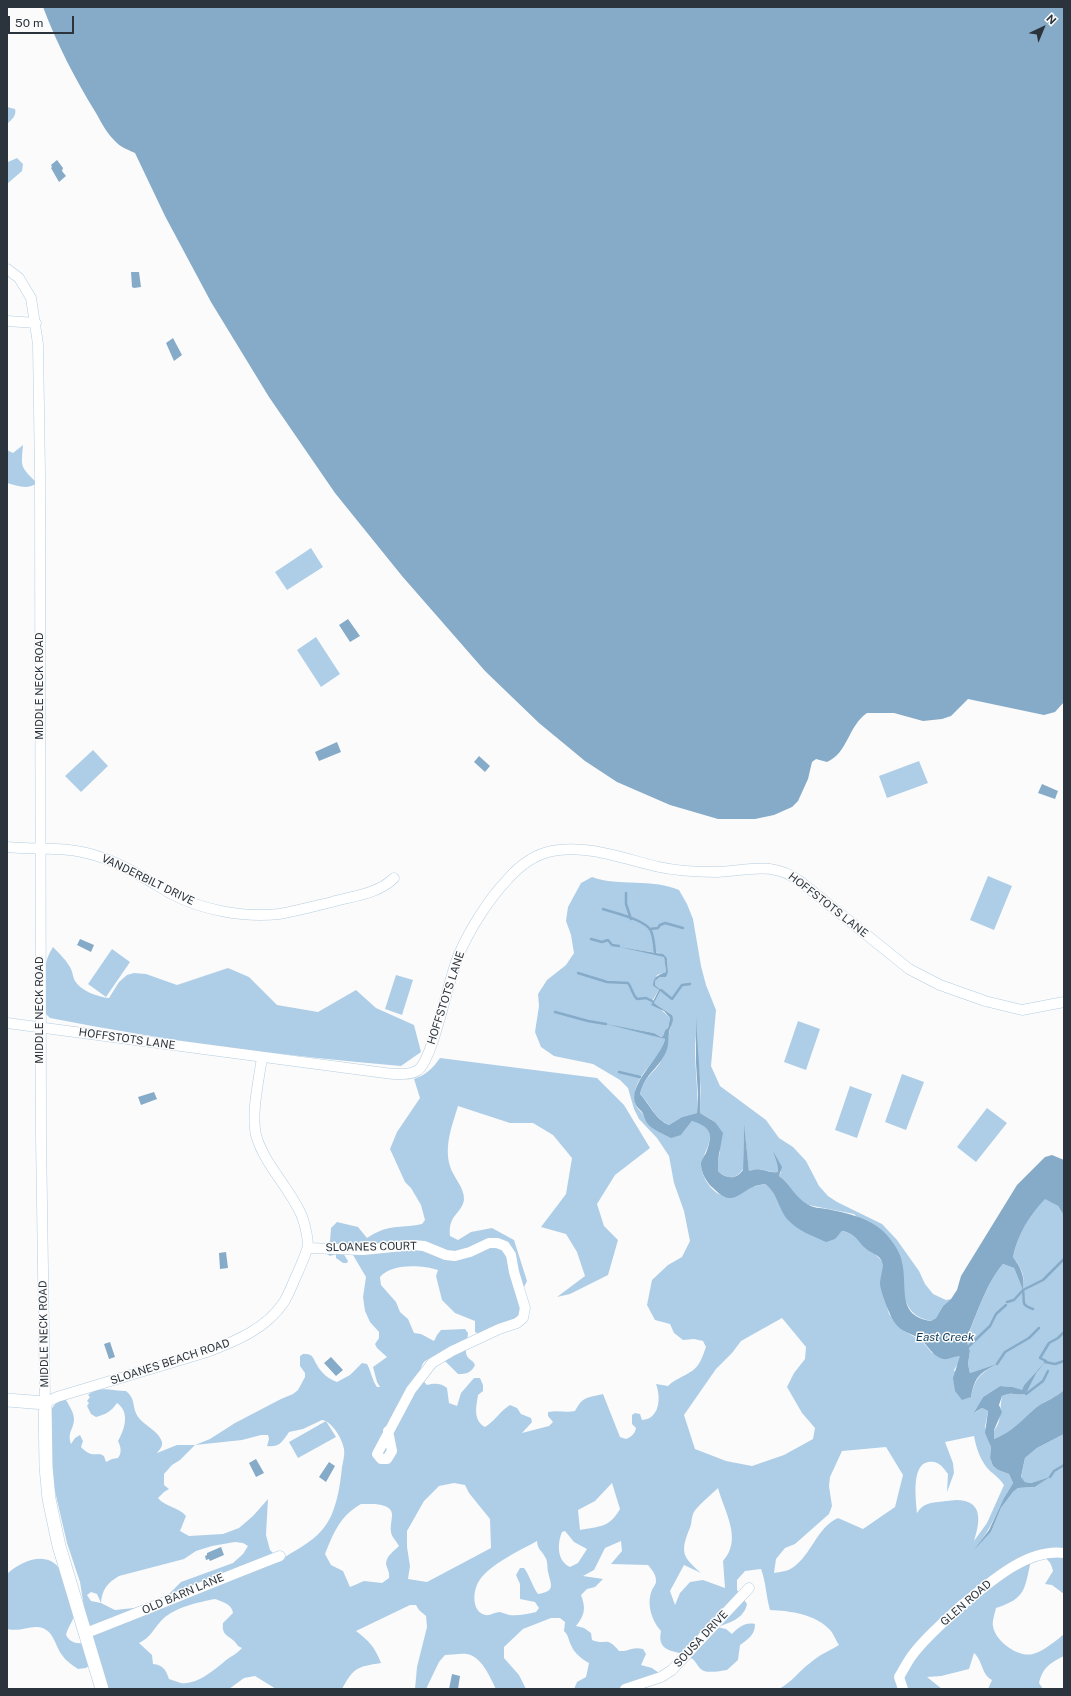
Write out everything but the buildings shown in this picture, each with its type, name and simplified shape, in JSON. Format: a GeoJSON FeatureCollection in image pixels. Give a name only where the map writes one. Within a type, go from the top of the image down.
{"type":"FeatureCollection","features":[{"type":"Feature","properties":{"kind":"main road"},"geometry":{"type":"LineString","coordinates":[[7,1400],[45,1403]]}},
{"type":"Feature","properties":{"kind":"main road","name":"MIDDLE NECK ROAD"},"geometry":{"type":"LineString","coordinates":[[45,1403],[46,1468],[49,1499],[59,1546],[86,1633],[99,1688]]}},
{"type":"Feature","properties":{"kind":"street","name":"MIDDLE NECK ROAD"},"geometry":{"type":"LineString","coordinates":[[7,269],[19,278],[28,290],[36,324],[38,344],[40,474],[40,1027],[45,1403]]}},
{"type":"Feature","properties":{"kind":"street"},"geometry":{"type":"LineString","coordinates":[[7,321],[36,324]]}},
{"type":"Feature","properties":{"kind":"street","name":"VANDERBILT DRIVE"},"geometry":{"type":"LineString","coordinates":[[7,847],[72,850],[94,854],[114,862],[171,893],[195,903],[221,910],[251,914],[277,914],[293,912],[372,891],[386,886],[394,878]]}},
{"type":"Feature","properties":{"kind":"street","name":"HOFFSTOTS LANE"},"geometry":{"type":"LineString","coordinates":[[7,1023],[385,1074],[404,1074],[418,1070],[423,1064],[431,1046],[459,954],[478,919],[505,881],[521,865],[541,854],[565,850],[588,850],[677,870],[717,872],[767,868],[782,871],[790,874],[801,882],[909,969],[940,986],[986,1001],[1022,1010],[1064,1001]]}},
{"type":"Feature","properties":{"kind":"street"},"geometry":{"type":"LineString","coordinates":[[262,1057],[255,1110],[256,1134],[263,1153],[281,1180],[301,1215],[308,1248]]}},
{"type":"Feature","properties":{"kind":"street","name":"SLOANES COURT"},"geometry":{"type":"LineString","coordinates":[[308,1248],[362,1250],[413,1245],[424,1246],[446,1255],[455,1256],[470,1252],[489,1243],[497,1243],[505,1246],[511,1255],[514,1272],[525,1308],[523,1318],[517,1323],[499,1329],[452,1351],[432,1363],[411,1390],[388,1431]]}},
{"type":"Feature","properties":{"kind":"street","name":"SLOANES BEACH ROAD"},"geometry":{"type":"LineString","coordinates":[[45,1403],[57,1397],[207,1352],[248,1334],[273,1316],[284,1301],[292,1287],[308,1248]]}},
{"type":"Feature","properties":{"kind":"street","name":"GLEN ROAD"},"geometry":{"type":"LineString","coordinates":[[903,1689],[899,1677],[913,1654],[941,1624],[992,1580],[1027,1559],[1049,1553],[1064,1553]]}},
{"type":"Feature","properties":{"kind":"street","name":"OLD BARN LANE"},"geometry":{"type":"LineString","coordinates":[[86,1633],[172,1600],[223,1577],[280,1556]]}},
{"type":"Feature","properties":{"kind":"street","name":"SOUSA DRIVE"},"geometry":{"type":"LineString","coordinates":[[625,1689],[661,1677],[672,1670],[749,1588]]}},
{"type":"Feature","properties":{"kind":"shaded area"},"geometry":{"type":"Polygon","coordinates":[[[7,107],[15,109],[15,114],[7,124],[7,107]]]}},
{"type":"Feature","properties":{"kind":"shaded area"},"geometry":{"type":"Polygon","coordinates":[[[17,158],[23,164],[22,171],[7,184],[8,162],[17,158]]]}},
{"type":"Feature","properties":{"kind":"shaded area"},"geometry":{"type":"Polygon","coordinates":[[[23,445],[23,466],[27,473],[37,483],[26,487],[7,483],[7,450],[13,453],[23,445]]]}},
{"type":"Feature","properties":{"kind":"shaded area"},"geometry":{"type":"Polygon","coordinates":[[[311,548],[323,567],[287,590],[275,572],[311,548]]]}},
{"type":"Feature","properties":{"kind":"shaded area"},"geometry":{"type":"Polygon","coordinates":[[[316,637],[340,674],[321,687],[297,650],[316,637]]]}},
{"type":"Feature","properties":{"kind":"shaded area"},"geometry":{"type":"Polygon","coordinates":[[[93,750],[108,766],[81,792],[65,776],[93,750]]]}},
{"type":"Feature","properties":{"kind":"shaded area"},"geometry":{"type":"Polygon","coordinates":[[[919,761],[928,783],[887,798],[879,776],[919,761]]]}},
{"type":"Feature","properties":{"kind":"shaded area"},"geometry":{"type":"Polygon","coordinates":[[[988,876],[1012,886],[994,930],[970,920],[988,876]]]}},
{"type":"Feature","properties":{"kind":"shaded area"},"geometry":{"type":"Polygon","coordinates":[[[592,877],[613,882],[658,884],[679,890],[693,919],[701,966],[706,985],[716,1010],[711,1066],[720,1086],[766,1120],[779,1138],[793,1147],[806,1161],[819,1186],[828,1196],[882,1224],[897,1240],[933,1294],[946,1300],[951,1299],[943,1306],[936,1318],[931,1321],[921,1318],[913,1313],[905,1299],[902,1262],[854,1214],[808,1205],[794,1195],[779,1176],[781,1172],[777,1163],[778,1172],[771,1172],[762,1169],[749,1171],[744,1128],[743,1169],[734,1177],[724,1176],[718,1171],[720,1152],[715,1122],[700,1113],[701,1091],[696,1035],[695,1054],[697,1113],[682,1117],[669,1125],[659,1118],[640,1094],[646,1080],[660,1063],[671,1025],[672,1015],[654,1003],[670,1018],[668,1028],[665,1030],[663,1036],[661,1037],[654,1033],[627,1028],[665,1039],[662,1047],[640,1078],[636,1087],[636,1105],[651,1127],[664,1134],[681,1135],[692,1121],[707,1127],[710,1137],[701,1166],[703,1175],[715,1192],[726,1196],[737,1196],[752,1187],[765,1184],[776,1195],[788,1219],[835,1238],[842,1231],[853,1234],[866,1249],[875,1254],[882,1261],[883,1270],[880,1281],[889,1314],[904,1331],[922,1341],[932,1353],[961,1356],[954,1370],[971,1397],[974,1385],[978,1378],[995,1365],[970,1373],[968,1364],[970,1351],[966,1340],[991,1281],[1003,1264],[1014,1268],[1023,1289],[1024,1280],[1022,1272],[1013,1257],[1021,1233],[1034,1211],[1044,1198],[1058,1206],[1064,1216],[1064,1390],[1045,1402],[1008,1432],[994,1439],[994,1430],[1000,1418],[1002,1396],[1009,1394],[1026,1394],[1038,1370],[1024,1385],[1022,1391],[1013,1387],[1000,1386],[983,1397],[975,1413],[982,1408],[988,1411],[985,1427],[991,1447],[990,1458],[993,1466],[998,1470],[1009,1474],[1013,1483],[988,1530],[978,1545],[991,1532],[1001,1508],[1013,1492],[1018,1488],[1035,1487],[1048,1478],[1031,1483],[1025,1482],[1021,1478],[1025,1458],[1037,1448],[1064,1434],[1064,1594],[1052,1585],[1045,1584],[1053,1571],[1049,1561],[1040,1555],[1031,1561],[1025,1586],[1019,1596],[1014,1600],[996,1608],[993,1622],[995,1632],[1003,1643],[1014,1651],[1027,1655],[1041,1651],[1064,1634],[1064,1656],[1051,1663],[1045,1669],[1039,1683],[1043,1689],[988,1689],[992,1680],[984,1671],[974,1653],[969,1669],[941,1676],[927,1677],[942,1689],[779,1689],[788,1683],[813,1660],[839,1645],[831,1631],[825,1625],[811,1617],[786,1611],[770,1610],[761,1569],[745,1571],[737,1580],[737,1590],[747,1604],[745,1609],[743,1613],[735,1620],[717,1627],[726,1629],[732,1634],[742,1626],[755,1624],[754,1631],[751,1636],[740,1645],[738,1660],[727,1670],[713,1672],[704,1671],[691,1658],[669,1650],[662,1644],[660,1639],[661,1631],[655,1622],[650,1606],[650,1595],[656,1582],[655,1574],[648,1565],[611,1564],[622,1551],[621,1541],[605,1548],[594,1570],[583,1576],[603,1579],[595,1587],[587,1589],[581,1595],[584,1604],[584,1611],[576,1626],[584,1628],[591,1633],[592,1640],[611,1643],[619,1651],[636,1648],[643,1649],[646,1654],[641,1665],[652,1668],[659,1673],[656,1683],[643,1689],[574,1689],[577,1682],[586,1677],[589,1663],[574,1651],[568,1636],[564,1631],[565,1622],[560,1618],[551,1618],[523,1629],[504,1647],[504,1658],[519,1675],[526,1689],[496,1689],[488,1673],[477,1659],[467,1654],[461,1654],[445,1655],[439,1662],[426,1689],[415,1689],[417,1667],[427,1627],[426,1616],[416,1605],[410,1605],[356,1631],[371,1645],[381,1663],[357,1669],[350,1676],[342,1689],[276,1689],[255,1676],[244,1678],[229,1689],[107,1689],[90,1665],[86,1668],[78,1669],[67,1661],[59,1651],[51,1634],[43,1628],[31,1627],[16,1630],[7,1629],[7,1574],[20,1565],[34,1559],[49,1560],[56,1564],[61,1571],[74,1601],[75,1614],[66,1635],[72,1642],[82,1643],[84,1607],[80,1582],[67,1543],[50,1470],[48,1413],[57,1402],[65,1398],[73,1414],[74,1422],[70,1433],[71,1444],[75,1438],[80,1435],[83,1441],[81,1447],[90,1454],[100,1454],[104,1456],[106,1462],[118,1458],[121,1452],[118,1441],[123,1431],[125,1416],[124,1411],[117,1403],[110,1411],[103,1415],[96,1417],[91,1414],[87,1406],[89,1403],[87,1401],[90,1397],[88,1395],[96,1390],[106,1389],[126,1391],[129,1394],[132,1398],[135,1411],[139,1418],[158,1435],[162,1442],[161,1448],[157,1453],[177,1445],[195,1445],[210,1439],[235,1423],[293,1394],[298,1390],[305,1377],[305,1373],[300,1366],[300,1356],[303,1354],[311,1355],[323,1373],[337,1382],[350,1375],[362,1363],[367,1364],[375,1384],[377,1387],[380,1387],[373,1367],[387,1357],[377,1348],[375,1344],[379,1338],[379,1332],[370,1322],[365,1311],[363,1297],[366,1277],[353,1255],[343,1253],[348,1261],[347,1263],[343,1263],[336,1258],[336,1254],[330,1256],[326,1253],[326,1245],[330,1241],[331,1228],[337,1222],[358,1227],[367,1238],[386,1229],[422,1224],[425,1220],[421,1205],[411,1188],[405,1182],[390,1149],[397,1132],[420,1098],[414,1079],[429,1071],[440,1058],[597,1078],[624,1105],[650,1148],[615,1175],[597,1204],[604,1226],[618,1240],[608,1275],[570,1294],[557,1297],[585,1276],[577,1252],[566,1234],[541,1227],[566,1194],[572,1158],[553,1135],[533,1123],[510,1123],[458,1106],[451,1128],[448,1144],[448,1158],[450,1166],[463,1191],[464,1200],[451,1223],[450,1236],[458,1240],[471,1232],[492,1228],[514,1240],[527,1281],[518,1298],[518,1317],[480,1334],[475,1332],[475,1321],[455,1313],[442,1300],[436,1276],[438,1270],[416,1266],[399,1267],[385,1272],[380,1277],[381,1285],[396,1302],[400,1312],[408,1319],[414,1333],[421,1334],[434,1341],[441,1330],[465,1329],[468,1333],[466,1354],[475,1365],[472,1370],[466,1373],[458,1374],[444,1360],[436,1356],[425,1361],[422,1365],[421,1374],[425,1383],[427,1385],[438,1384],[445,1386],[447,1388],[449,1403],[457,1406],[461,1393],[474,1378],[480,1378],[483,1385],[483,1391],[478,1395],[476,1413],[481,1424],[485,1427],[510,1405],[517,1408],[521,1414],[531,1418],[532,1422],[522,1433],[549,1426],[553,1422],[548,1416],[548,1412],[575,1411],[580,1403],[586,1398],[603,1394],[620,1437],[626,1439],[635,1432],[636,1428],[632,1424],[632,1415],[635,1413],[640,1414],[642,1420],[648,1419],[656,1412],[659,1401],[656,1384],[668,1386],[695,1369],[701,1360],[706,1347],[703,1341],[694,1339],[683,1340],[674,1333],[670,1324],[655,1320],[647,1305],[652,1280],[668,1265],[682,1257],[690,1241],[684,1211],[674,1183],[669,1156],[657,1138],[639,1119],[634,1109],[628,1088],[620,1080],[593,1064],[554,1056],[541,1047],[535,1032],[539,1006],[538,994],[547,980],[566,965],[574,953],[571,935],[566,921],[568,907],[581,883],[592,877]],[[629,949],[664,956],[659,953],[629,949]],[[664,956],[666,972],[657,975],[653,986],[659,990],[652,1001],[654,1003],[661,990],[655,985],[655,981],[660,977],[664,977],[668,972],[667,958],[664,956]],[[782,1318],[741,1341],[732,1353],[716,1369],[684,1415],[695,1449],[726,1461],[752,1466],[784,1455],[813,1439],[815,1428],[802,1413],[787,1387],[794,1373],[805,1359],[806,1347],[782,1318]],[[322,1420],[303,1429],[289,1432],[283,1441],[275,1446],[267,1446],[269,1439],[268,1435],[261,1435],[242,1440],[195,1445],[164,1474],[164,1485],[169,1489],[158,1498],[186,1516],[180,1531],[189,1536],[223,1534],[239,1528],[253,1516],[268,1499],[266,1535],[270,1550],[280,1560],[318,1535],[331,1517],[340,1483],[344,1454],[343,1445],[340,1437],[332,1426],[326,1421],[322,1420]],[[974,1436],[945,1442],[953,1463],[954,1473],[947,1492],[948,1474],[940,1465],[935,1462],[928,1462],[919,1469],[916,1484],[917,1513],[927,1504],[956,1500],[965,1501],[976,1508],[978,1513],[978,1527],[974,1541],[987,1523],[1004,1485],[984,1463],[974,1436]],[[886,1447],[842,1451],[830,1477],[829,1486],[832,1506],[829,1514],[795,1544],[785,1548],[776,1559],[774,1573],[788,1570],[799,1563],[824,1528],[838,1518],[863,1529],[895,1507],[903,1475],[886,1447]],[[454,1483],[439,1486],[424,1501],[407,1531],[407,1547],[410,1566],[408,1579],[427,1582],[491,1548],[490,1519],[469,1493],[465,1485],[454,1483]],[[612,1483],[595,1501],[578,1510],[580,1530],[599,1527],[608,1523],[616,1515],[620,1509],[612,1483]],[[718,1488],[699,1506],[692,1516],[691,1526],[686,1538],[684,1549],[690,1563],[701,1573],[684,1565],[670,1591],[675,1605],[680,1593],[690,1582],[703,1580],[725,1588],[723,1561],[732,1544],[732,1534],[718,1488]],[[361,1504],[338,1525],[325,1554],[331,1565],[343,1571],[350,1587],[364,1581],[382,1583],[389,1578],[386,1561],[399,1546],[391,1534],[391,1510],[388,1507],[379,1504],[361,1504]],[[565,1531],[562,1532],[559,1542],[560,1556],[570,1567],[578,1563],[587,1549],[574,1542],[565,1531]],[[537,1541],[490,1569],[479,1581],[475,1590],[474,1600],[480,1613],[487,1615],[500,1612],[509,1615],[523,1615],[536,1612],[539,1608],[535,1602],[520,1599],[520,1584],[516,1575],[520,1568],[524,1568],[538,1594],[544,1593],[550,1589],[551,1584],[547,1560],[539,1548],[537,1541]],[[235,1542],[212,1546],[196,1551],[184,1559],[119,1576],[111,1581],[106,1587],[101,1603],[115,1610],[134,1608],[168,1595],[181,1582],[233,1563],[243,1554],[248,1546],[243,1543],[235,1542]],[[91,1592],[87,1595],[91,1601],[101,1603],[97,1594],[91,1592]],[[215,1599],[172,1612],[161,1621],[149,1636],[139,1643],[152,1655],[153,1664],[164,1668],[169,1679],[181,1683],[193,1682],[205,1676],[242,1648],[225,1634],[223,1628],[223,1623],[233,1613],[231,1607],[215,1599]]]}},
{"type":"Feature","properties":{"kind":"shaded area"},"geometry":{"type":"Polygon","coordinates":[[[53,947],[67,963],[72,971],[74,980],[81,988],[95,995],[109,998],[119,982],[127,975],[134,973],[146,974],[177,985],[228,968],[249,977],[277,1005],[318,1012],[356,990],[376,1008],[414,1025],[421,1052],[401,1066],[357,1062],[181,1041],[50,1018],[45,1013],[44,979],[46,962],[53,947]]]}},
{"type":"Feature","properties":{"kind":"shaded area"},"geometry":{"type":"Polygon","coordinates":[[[112,949],[130,962],[106,997],[88,984],[112,949]]]}},
{"type":"Feature","properties":{"kind":"shaded area"},"geometry":{"type":"Polygon","coordinates":[[[396,975],[413,980],[402,1015],[385,1009],[396,975]]]}},
{"type":"Feature","properties":{"kind":"shaded area"},"geometry":{"type":"Polygon","coordinates":[[[798,1021],[820,1029],[806,1070],[784,1062],[798,1021]]]}},
{"type":"Feature","properties":{"kind":"shaded area"},"geometry":{"type":"Polygon","coordinates":[[[902,1074],[924,1082],[906,1130],[885,1122],[902,1074]]]}},
{"type":"Feature","properties":{"kind":"shaded area"},"geometry":{"type":"Polygon","coordinates":[[[850,1086],[872,1094],[857,1138],[835,1130],[850,1086]]]}},
{"type":"Feature","properties":{"kind":"shaded area"},"geometry":{"type":"Polygon","coordinates":[[[987,1108],[1007,1123],[976,1162],[957,1147],[987,1108]]]}},
{"type":"Feature","properties":{"kind":"shaded area"},"geometry":{"type":"Polygon","coordinates":[[[326,1421],[336,1437],[298,1458],[289,1442],[326,1421]]]}},
{"type":"Feature","properties":{"kind":"water"},"geometry":{"type":"Polygon","coordinates":[[[43,7],[1064,7],[1064,702],[1055,712],[1044,715],[968,699],[951,716],[942,719],[923,721],[894,713],[867,713],[861,718],[844,746],[834,758],[827,762],[816,759],[812,762],[808,779],[798,801],[792,807],[774,815],[755,819],[718,819],[670,805],[617,782],[585,761],[539,723],[485,671],[402,576],[335,493],[269,397],[211,302],[165,216],[135,153],[119,145],[103,125],[67,61],[43,7]]]}},
{"type":"Feature","properties":{"kind":"water"},"geometry":{"type":"Polygon","coordinates":[[[57,160],[63,168],[62,171],[66,176],[59,182],[51,168],[51,165],[57,160]]]}},
{"type":"Feature","properties":{"kind":"water"},"geometry":{"type":"Polygon","coordinates":[[[131,272],[139,272],[141,287],[132,287],[131,272]]]}},
{"type":"Feature","properties":{"kind":"water"},"geometry":{"type":"Polygon","coordinates":[[[173,338],[182,355],[174,361],[166,343],[173,338]]]}},
{"type":"Feature","properties":{"kind":"water"},"geometry":{"type":"Polygon","coordinates":[[[348,619],[360,636],[350,642],[339,625],[348,619]]]}},
{"type":"Feature","properties":{"kind":"water"},"geometry":{"type":"Polygon","coordinates":[[[337,742],[341,752],[319,761],[315,752],[337,742]]]}},
{"type":"Feature","properties":{"kind":"water"},"geometry":{"type":"Polygon","coordinates":[[[479,756],[490,766],[485,772],[474,762],[479,756]]]}},
{"type":"Feature","properties":{"kind":"water"},"geometry":{"type":"Polygon","coordinates":[[[1042,784],[1058,791],[1055,799],[1038,793],[1042,784]]]}},
{"type":"Feature","properties":{"kind":"water"},"geometry":{"type":"Polygon","coordinates":[[[80,939],[94,945],[91,952],[77,945],[80,939]]]}},
{"type":"Feature","properties":{"kind":"water","name":"East Creek"},"geometry":{"type":"Polygon","coordinates":[[[619,947],[663,954],[667,958],[668,972],[666,977],[660,977],[655,981],[655,985],[661,990],[654,1003],[672,1015],[673,1022],[666,1051],[662,1059],[648,1077],[640,1094],[656,1115],[669,1125],[682,1117],[697,1113],[696,1016],[700,1077],[700,1113],[715,1122],[723,1133],[718,1160],[718,1171],[724,1176],[734,1177],[743,1170],[744,1124],[749,1171],[758,1169],[778,1172],[773,1151],[782,1167],[779,1176],[803,1201],[817,1208],[846,1213],[864,1219],[873,1223],[887,1235],[900,1255],[904,1272],[908,1307],[920,1318],[931,1321],[936,1318],[943,1306],[951,1299],[957,1290],[961,1276],[1017,1185],[1045,1157],[1052,1155],[1064,1160],[1064,1216],[1058,1206],[1045,1199],[1034,1211],[1021,1233],[1013,1257],[1022,1272],[1023,1290],[1014,1268],[1003,1264],[986,1291],[966,1339],[970,1351],[968,1364],[970,1373],[997,1364],[979,1376],[974,1384],[971,1397],[962,1400],[955,1391],[953,1378],[960,1356],[945,1359],[939,1358],[923,1341],[897,1326],[880,1287],[883,1267],[882,1262],[877,1256],[866,1249],[854,1236],[842,1231],[835,1239],[826,1242],[801,1230],[788,1220],[773,1192],[765,1184],[754,1186],[732,1198],[724,1197],[709,1183],[702,1171],[701,1163],[710,1141],[709,1132],[704,1126],[692,1121],[681,1135],[671,1138],[655,1130],[647,1123],[642,1112],[636,1105],[634,1097],[640,1080],[657,1055],[665,1039],[606,1024],[654,1033],[661,1037],[663,1036],[665,1030],[668,1028],[670,1018],[664,1011],[651,1005],[659,990],[653,986],[654,980],[658,975],[666,972],[664,957],[619,947]]]}},
{"type":"Feature","properties":{"kind":"water"},"geometry":{"type":"Polygon","coordinates":[[[154,1092],[157,1099],[141,1105],[138,1097],[154,1092]]]}},
{"type":"Feature","properties":{"kind":"water"},"geometry":{"type":"Polygon","coordinates":[[[226,1252],[228,1268],[220,1269],[219,1253],[226,1252]]]}},
{"type":"Feature","properties":{"kind":"water"},"geometry":{"type":"Polygon","coordinates":[[[110,1342],[115,1357],[109,1359],[104,1344],[110,1342]]]}},
{"type":"Feature","properties":{"kind":"water"},"geometry":{"type":"Polygon","coordinates":[[[331,1357],[343,1370],[336,1376],[324,1363],[331,1357]]]}},
{"type":"Feature","properties":{"kind":"water"},"geometry":{"type":"Polygon","coordinates":[[[1046,1361],[1037,1372],[1026,1394],[1009,1394],[1002,1396],[999,1405],[1002,1412],[994,1430],[994,1439],[1012,1429],[1037,1407],[1064,1390],[1064,1434],[1037,1448],[1025,1458],[1021,1477],[1025,1482],[1031,1483],[1050,1477],[1035,1487],[1018,1488],[1013,1492],[1001,1508],[991,1532],[974,1550],[989,1530],[1013,1483],[1009,1474],[998,1470],[993,1466],[990,1458],[991,1447],[985,1433],[988,1411],[982,1408],[974,1413],[983,1397],[1000,1386],[1013,1387],[1022,1390],[1024,1385],[1046,1361]]]}},
{"type":"Feature","properties":{"kind":"water"},"geometry":{"type":"Polygon","coordinates":[[[256,1459],[264,1473],[256,1477],[249,1463],[256,1459]]]}},
{"type":"Feature","properties":{"kind":"water"},"geometry":{"type":"Polygon","coordinates":[[[329,1462],[335,1466],[326,1482],[319,1477],[329,1462]]]}},
{"type":"Feature","properties":{"kind":"water"},"geometry":{"type":"Polygon","coordinates":[[[221,1547],[224,1555],[210,1561],[209,1559],[206,1560],[205,1556],[207,1553],[221,1547]]]}},
{"type":"Feature","properties":{"kind":"water"},"geometry":{"type":"Polygon","coordinates":[[[452,1674],[460,1676],[458,1689],[449,1689],[452,1674]]]}},
{"type":"Feature","properties":{"kind":"waterway"},"geometry":{"type":"LineString","coordinates":[[626,893],[626,904],[631,919]]}},
{"type":"Feature","properties":{"kind":"waterway"},"geometry":{"type":"LineString","coordinates":[[603,909],[630,917],[648,927],[653,936],[655,953]]}},
{"type":"Feature","properties":{"kind":"waterway"},"geometry":{"type":"LineString","coordinates":[[650,929],[658,928],[660,925],[665,923],[683,928]]}},
{"type":"Feature","properties":{"kind":"waterway"},"geometry":{"type":"LineString","coordinates":[[591,939],[602,942],[608,940],[612,945],[619,946]]}},
{"type":"Feature","properties":{"kind":"waterway"},"geometry":{"type":"LineString","coordinates":[[578,973],[607,982],[628,983],[637,999],[646,998],[652,1001]]}},
{"type":"Feature","properties":{"kind":"waterway"},"geometry":{"type":"LineString","coordinates":[[661,990],[672,999],[682,985],[690,984]]}},
{"type":"Feature","properties":{"kind":"waterway"},"geometry":{"type":"LineString","coordinates":[[555,1012],[588,1021],[606,1024]]}},
{"type":"Feature","properties":{"kind":"waterway"},"geometry":{"type":"LineString","coordinates":[[619,1072],[640,1077]]}},
{"type":"Feature","properties":{"kind":"waterway"},"geometry":{"type":"LineString","coordinates":[[1007,1302],[1014,1300],[1023,1290],[1043,1280],[1064,1259]]}},
{"type":"Feature","properties":{"kind":"waterway"},"geometry":{"type":"LineString","coordinates":[[1023,1290],[1024,1302],[1026,1306],[1033,1309]]}},
{"type":"Feature","properties":{"kind":"waterway"},"geometry":{"type":"LineString","coordinates":[[968,1347],[990,1326],[996,1314],[1006,1305]]}},
{"type":"Feature","properties":{"kind":"waterway"},"geometry":{"type":"LineString","coordinates":[[997,1364],[1005,1352],[1029,1338],[1039,1328]]}},
{"type":"Feature","properties":{"kind":"waterway"},"geometry":{"type":"LineString","coordinates":[[1046,1361],[1040,1358],[1049,1343],[1058,1338],[1064,1332]]}},
{"type":"Feature","properties":{"kind":"waterway"},"geometry":{"type":"LineString","coordinates":[[1045,1362],[1055,1364],[1064,1361]]}},
{"type":"Feature","properties":{"kind":"waterway"},"geometry":{"type":"LineString","coordinates":[[1026,1394],[1043,1381],[1048,1371]]}},
{"type":"Feature","properties":{"kind":"waterway"},"geometry":{"type":"LineString","coordinates":[[1050,1477],[1054,1471],[1064,1465]]}}]}
